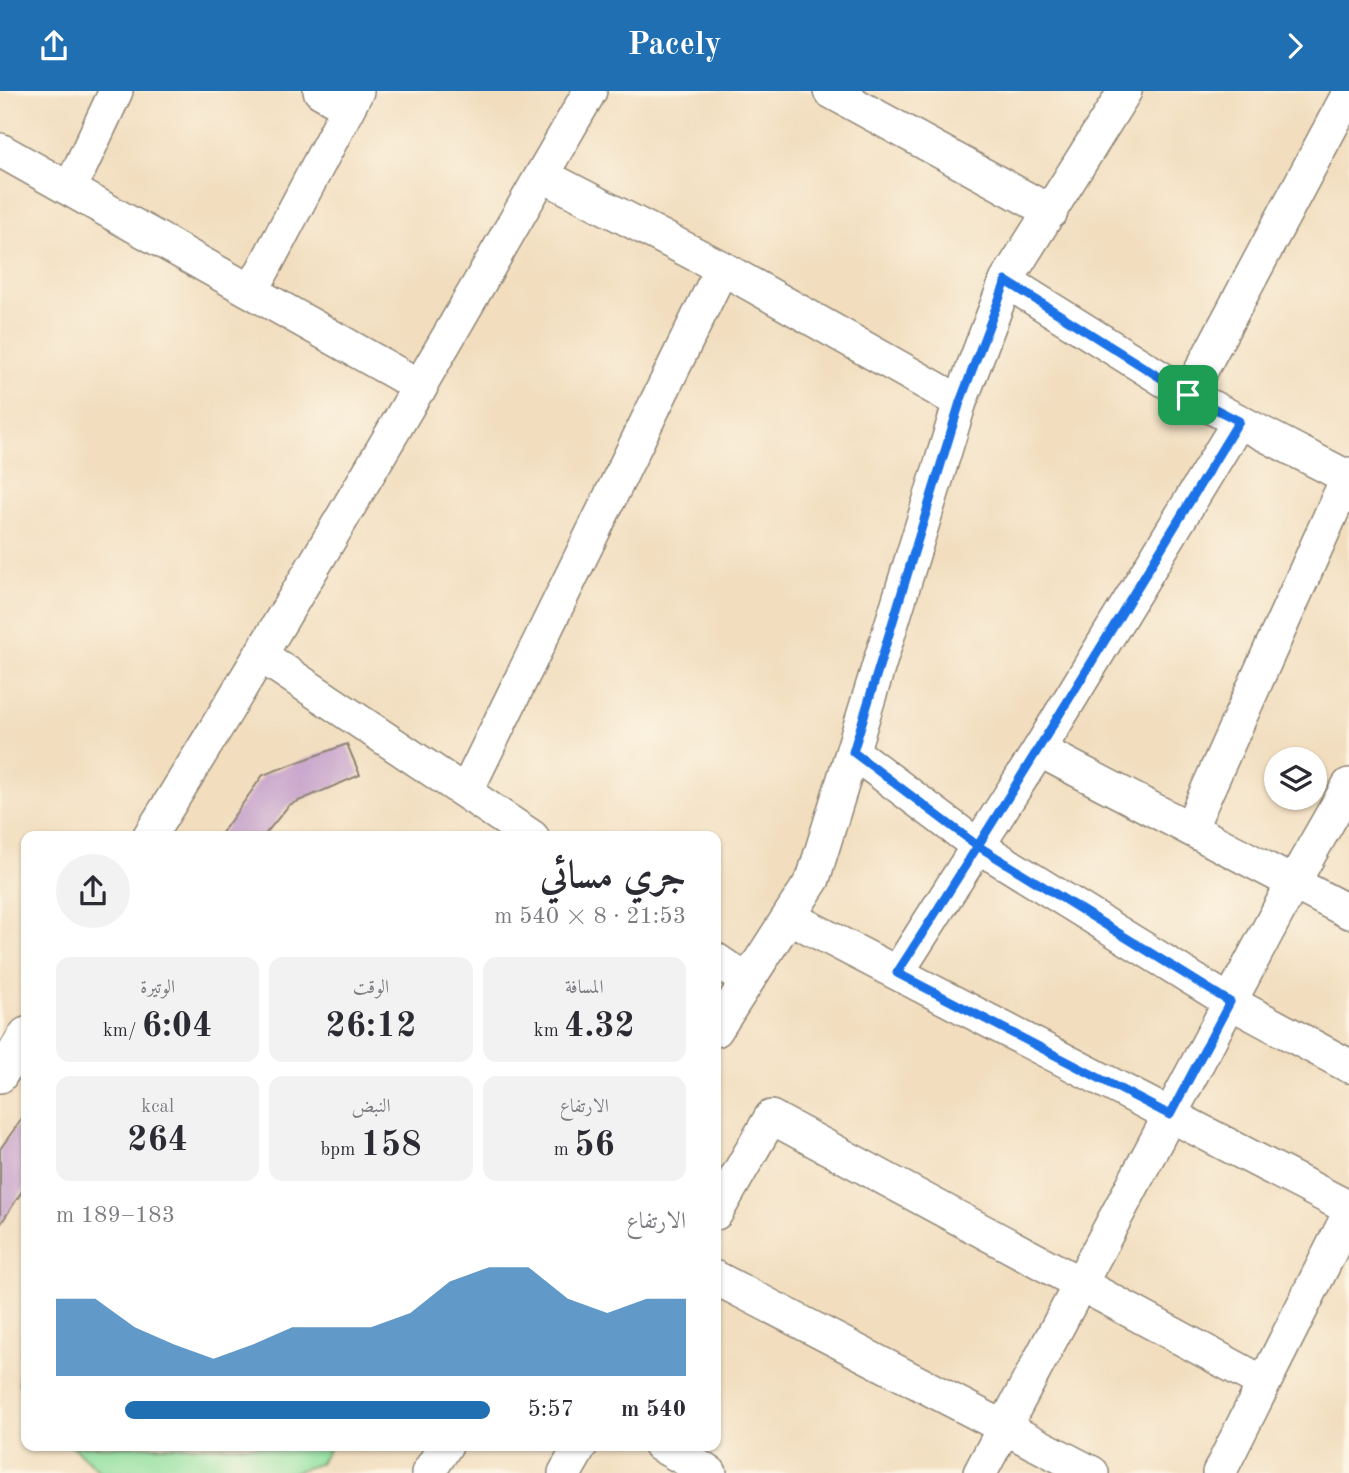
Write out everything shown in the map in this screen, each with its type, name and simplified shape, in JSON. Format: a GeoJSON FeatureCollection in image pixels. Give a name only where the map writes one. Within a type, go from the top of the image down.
{"type":"FeatureCollection","features":[{"type":"Feature","properties":{"kind":"street"},"geometry":{"type":"LineString","coordinates":[[70,189],[116,91]]}},
{"type":"Feature","properties":{"kind":"street"},"geometry":{"type":"LineString","coordinates":[[252,291],[353,99],[320,91]]}},
{"type":"Feature","properties":{"kind":"street"},"geometry":{"type":"LineString","coordinates":[[153,831],[262,656],[421,387],[590,91]]}},
{"type":"Feature","properties":{"kind":"street"},"geometry":{"type":"LineString","coordinates":[[830,91],[1051,212]]}},
{"type":"Feature","properties":{"kind":"street"},"geometry":{"type":"LineString","coordinates":[[721,1022],[813,879],[960,402],[1006,281],[1125,91]]}},
{"type":"Feature","properties":{"kind":"street"},"geometry":{"type":"LineString","coordinates":[[1188,395],[1349,93]]}},
{"type":"Feature","properties":{"kind":"street"},"geometry":{"type":"LineString","coordinates":[[0,150],[421,387]]}},
{"type":"Feature","properties":{"kind":"street"},"geometry":{"type":"LineString","coordinates":[[542,175],[722,268],[960,402]]}},
{"type":"Feature","properties":{"kind":"street"},"geometry":{"type":"LineString","coordinates":[[466,792],[722,268]]}},
{"type":"Feature","properties":{"kind":"street"},"geometry":{"type":"LineString","coordinates":[[1006,281],[1188,395],[1349,476],[1191,829]]}},
{"type":"Feature","properties":{"kind":"street"},"geometry":{"type":"LineString","coordinates":[[897,973],[1039,750],[1239,421]]}},
{"type":"Feature","properties":{"kind":"street"},"geometry":{"type":"LineString","coordinates":[[262,656],[523,831]]}},
{"type":"Feature","properties":{"kind":"street"},"geometry":{"type":"LineString","coordinates":[[1039,750],[1349,912]]}},
{"type":"Feature","properties":{"kind":"street"},"geometry":{"type":"LineString","coordinates":[[853,752],[978,846],[1230,1002],[1349,1066]]}},
{"type":"Feature","properties":{"kind":"street"},"geometry":{"type":"LineString","coordinates":[[980,1473],[1293,883],[1349,785]]}},
{"type":"Feature","properties":{"kind":"street"},"geometry":{"type":"LineString","coordinates":[[789,917],[1349,1208]]}},
{"type":"Feature","properties":{"kind":"street"},"geometry":{"type":"LineString","coordinates":[[721,963],[747,981]]}},
{"type":"Feature","properties":{"kind":"street"},"geometry":{"type":"LineString","coordinates":[[0,1076],[21,1042]]}},
{"type":"Feature","properties":{"kind":"street"},"geometry":{"type":"LineString","coordinates":[[721,1204],[771,1117],[1264,1383]]}},
{"type":"Feature","properties":{"kind":"street"},"geometry":{"type":"LineString","coordinates":[[1219,1473],[1349,1214]]}},
{"type":"Feature","properties":{"kind":"street"},"geometry":{"type":"LineString","coordinates":[[721,1281],[1092,1473]]}},
{"type":"Feature","properties":{"kind":"street"},"geometry":{"type":"LineString","coordinates":[[428,1473],[442,1451]]}},
{"type":"Feature","properties":{"kind":"street"},"geometry":{"type":"LineString","coordinates":[[565,1473],[578,1451]]}},
{"type":"Feature","properties":{"kind":"street"},"geometry":{"type":"LineString","coordinates":[[671,1451],[710,1473]]}},
{"type":"Feature","properties":{"kind":"green space"},"geometry":{"type":"Polygon","coordinates":[[[77,1451],[328,1451],[319,1464],[290,1473],[101,1473],[77,1451]]]}},
{"type":"Feature","properties":{"kind":"building"},"geometry":{"type":"Polygon","coordinates":[[[347,744],[360,775],[289,805],[268,831],[223,831],[263,775],[347,744]]]}},
{"type":"Feature","properties":{"kind":"building"},"geometry":{"type":"Polygon","coordinates":[[[21,1120],[21,1193],[0,1225],[0,1149],[21,1120]]]}},
{"type":"Feature","properties":{"kind":"route"},"geometry":{"type":"LineString","coordinates":[[1188,395],[1006,281],[960,402],[853,752],[978,846],[1230,1002],[1170,1115],[897,973],[978,846],[1039,750],[1239,421],[1188,395]]}}]}
